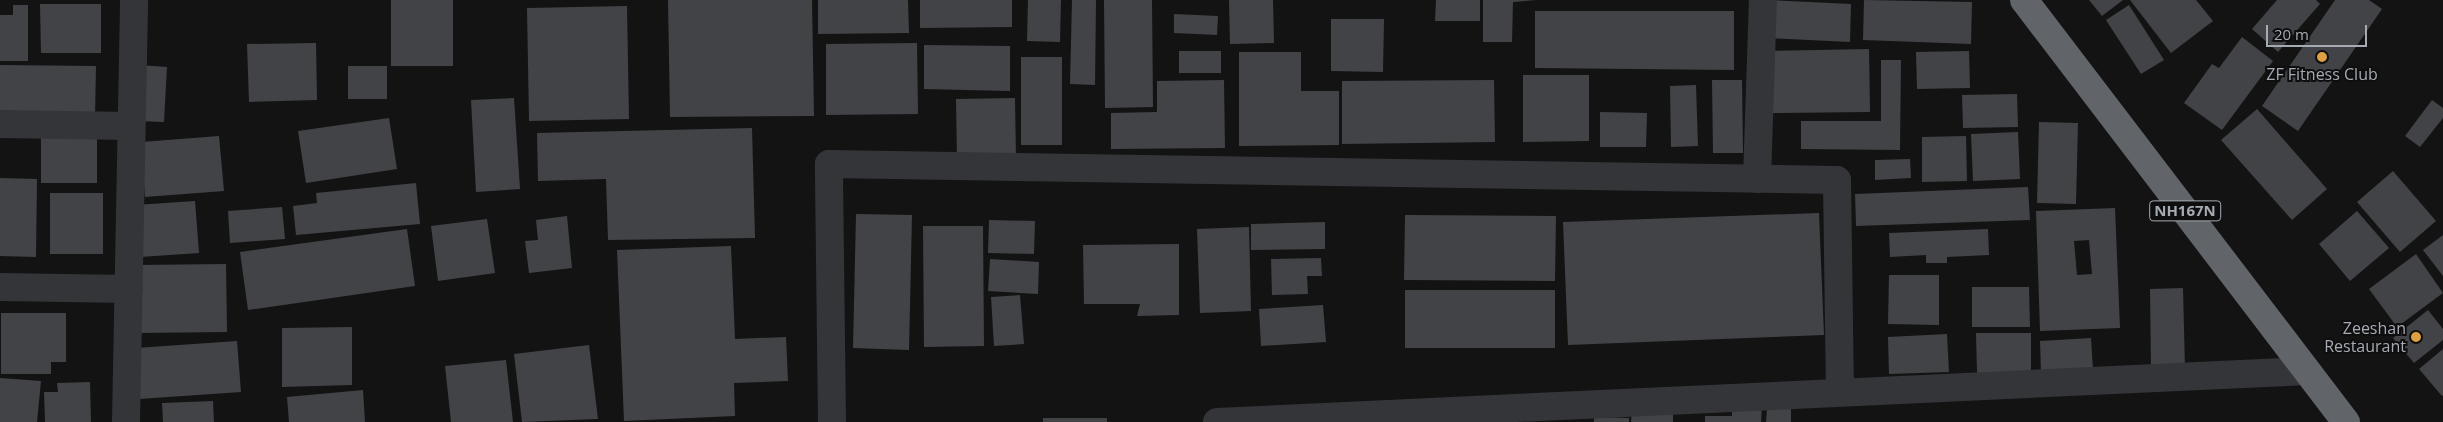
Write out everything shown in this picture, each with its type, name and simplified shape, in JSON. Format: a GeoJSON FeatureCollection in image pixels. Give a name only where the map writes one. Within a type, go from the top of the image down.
{"type":"FeatureCollection","features":[{"type":"Feature","properties":{"kind":"highway","name":"NH167N"},"geometry":{"type":"LineString","coordinates":[[2024,0],[2346,422]]}},
{"type":"Feature","properties":{"kind":"street"},"geometry":{"type":"LineString","coordinates":[[126,422],[134,0]]}},
{"type":"Feature","properties":{"kind":"street"},"geometry":{"type":"LineString","coordinates":[[1757,179],[1762,0]]}},
{"type":"Feature","properties":{"kind":"street"},"geometry":{"type":"LineString","coordinates":[[0,124],[131,126]]}},
{"type":"Feature","properties":{"kind":"street"},"geometry":{"type":"LineString","coordinates":[[832,422],[829,164],[1837,180],[1840,392]]}},
{"type":"Feature","properties":{"kind":"street"},"geometry":{"type":"LineString","coordinates":[[0,287],[129,289]]}},
{"type":"Feature","properties":{"kind":"street"},"geometry":{"type":"LineString","coordinates":[[1217,422],[2307,371]]}},
{"type":"Feature","properties":{"kind":"building"},"geometry":{"type":"Polygon","coordinates":[[[391,0],[453,0],[453,66],[391,66],[391,0]]]}},
{"type":"Feature","properties":{"kind":"building"},"geometry":{"type":"Polygon","coordinates":[[[668,0],[812,0],[814,116],[670,117],[668,0]]]}},
{"type":"Feature","properties":{"kind":"building"},"geometry":{"type":"Polygon","coordinates":[[[818,0],[908,0],[909,33],[818,34],[818,0]]]}},
{"type":"Feature","properties":{"kind":"building"},"geometry":{"type":"Polygon","coordinates":[[[920,0],[1012,0],[1012,27],[920,28],[920,0]]]}},
{"type":"Feature","properties":{"kind":"building"},"geometry":{"type":"Polygon","coordinates":[[[1028,0],[1061,0],[1060,42],[1027,41],[1028,0]]]}},
{"type":"Feature","properties":{"kind":"building"},"geometry":{"type":"Polygon","coordinates":[[[1072,0],[1096,0],[1095,85],[1070,84],[1072,0]]]}},
{"type":"Feature","properties":{"kind":"building"},"geometry":{"type":"Polygon","coordinates":[[[1104,0],[1152,0],[1153,107],[1105,108],[1104,0]]]}},
{"type":"Feature","properties":{"kind":"building"},"geometry":{"type":"Polygon","coordinates":[[[1229,0],[1273,0],[1274,43],[1230,44],[1229,0]]]}},
{"type":"Feature","properties":{"kind":"building"},"geometry":{"type":"Polygon","coordinates":[[[1436,0],[1480,0],[1480,21],[1435,21],[1436,0]]]}},
{"type":"Feature","properties":{"kind":"building"},"geometry":{"type":"Polygon","coordinates":[[[1483,0],[1537,0],[1513,2],[1512,42],[1483,42],[1483,0]]]}},
{"type":"Feature","properties":{"kind":"building"},"geometry":{"type":"Polygon","coordinates":[[[1768,0],[1851,4],[1850,42],[1767,38],[1768,0]]]}},
{"type":"Feature","properties":{"kind":"building"},"geometry":{"type":"Polygon","coordinates":[[[1864,0],[1972,2],[1971,44],[1863,40],[1864,0]]]}},
{"type":"Feature","properties":{"kind":"building"},"geometry":{"type":"Polygon","coordinates":[[[2089,0],[2123,0],[2102,16],[2089,0]]]}},
{"type":"Feature","properties":{"kind":"building"},"geometry":{"type":"Polygon","coordinates":[[[2130,0],[2196,0],[2213,21],[2171,53],[2130,0]]]}},
{"type":"Feature","properties":{"kind":"building"},"geometry":{"type":"Polygon","coordinates":[[[2277,0],[2316,0],[2320,4],[2278,52],[2252,29],[2277,0]]]}},
{"type":"Feature","properties":{"kind":"building","name":"ZF Fitness Club"},"geometry":{"type":"Polygon","coordinates":[[[2335,0],[2369,0],[2382,9],[2298,131],[2262,106],[2335,0]]]}},
{"type":"Feature","properties":{"kind":"building"},"geometry":{"type":"Polygon","coordinates":[[[40,4],[101,4],[101,53],[41,53],[40,4]]]}},
{"type":"Feature","properties":{"kind":"building"},"geometry":{"type":"Polygon","coordinates":[[[13,5],[28,5],[28,61],[0,61],[0,15],[13,15],[13,5]]]}},
{"type":"Feature","properties":{"kind":"building"},"geometry":{"type":"Polygon","coordinates":[[[2129,5],[2164,60],[2141,74],[2106,20],[2129,5]]]}},
{"type":"Feature","properties":{"kind":"building"},"geometry":{"type":"Polygon","coordinates":[[[627,6],[629,119],[529,121],[527,8],[627,6]]]}},
{"type":"Feature","properties":{"kind":"building"},"geometry":{"type":"Polygon","coordinates":[[[1535,11],[1734,11],[1734,70],[1535,68],[1535,11]]]}},
{"type":"Feature","properties":{"kind":"building"},"geometry":{"type":"Polygon","coordinates":[[[1174,14],[1218,16],[1217,35],[1174,33],[1174,14]]]}},
{"type":"Feature","properties":{"kind":"building"},"geometry":{"type":"Polygon","coordinates":[[[1331,19],[1384,19],[1383,72],[1331,71],[1331,19]]]}},
{"type":"Feature","properties":{"kind":"building"},"geometry":{"type":"Polygon","coordinates":[[[2242,37],[2273,61],[2222,130],[2184,103],[2212,64],[2219,68],[2242,37]]]}},
{"type":"Feature","properties":{"kind":"building"},"geometry":{"type":"Polygon","coordinates":[[[316,43],[317,100],[249,102],[247,44],[316,43]]]}},
{"type":"Feature","properties":{"kind":"building"},"geometry":{"type":"Polygon","coordinates":[[[917,43],[918,114],[826,115],[826,44],[917,43]]]}},
{"type":"Feature","properties":{"kind":"building"},"geometry":{"type":"Polygon","coordinates":[[[924,45],[1010,46],[1010,91],[924,89],[924,45]]]}},
{"type":"Feature","properties":{"kind":"building"},"geometry":{"type":"Polygon","coordinates":[[[1869,49],[1870,112],[1770,113],[1769,51],[1869,49]]]}},
{"type":"Feature","properties":{"kind":"building"},"geometry":{"type":"Polygon","coordinates":[[[1179,51],[1221,51],[1221,73],[1179,73],[1179,51]]]}},
{"type":"Feature","properties":{"kind":"building"},"geometry":{"type":"Polygon","coordinates":[[[1969,51],[1970,88],[1917,89],[1916,52],[1969,51]]]}},
{"type":"Feature","properties":{"kind":"building"},"geometry":{"type":"Polygon","coordinates":[[[1239,52],[1301,52],[1301,91],[1339,91],[1339,145],[1239,146],[1239,52]]]}},
{"type":"Feature","properties":{"kind":"building"},"geometry":{"type":"Polygon","coordinates":[[[1021,57],[1062,57],[1062,145],[1021,145],[1021,57]]]}},
{"type":"Feature","properties":{"kind":"building"},"geometry":{"type":"Polygon","coordinates":[[[1881,60],[1901,60],[1900,150],[1801,149],[1801,121],[1881,121],[1881,60]]]}},
{"type":"Feature","properties":{"kind":"building"},"geometry":{"type":"Polygon","coordinates":[[[0,65],[96,66],[95,117],[0,117],[0,65]]]}},
{"type":"Feature","properties":{"kind":"building"},"geometry":{"type":"Polygon","coordinates":[[[140,65],[167,67],[164,122],[137,121],[140,65]]]}},
{"type":"Feature","properties":{"kind":"building"},"geometry":{"type":"Polygon","coordinates":[[[348,66],[387,66],[387,99],[348,99],[348,66]]]}},
{"type":"Feature","properties":{"kind":"building"},"geometry":{"type":"Polygon","coordinates":[[[1523,75],[1589,75],[1589,141],[1523,142],[1523,75]]]}},
{"type":"Feature","properties":{"kind":"building"},"geometry":{"type":"Polygon","coordinates":[[[1224,80],[1225,148],[1111,149],[1111,113],[1157,112],[1157,81],[1224,80]]]}},
{"type":"Feature","properties":{"kind":"building"},"geometry":{"type":"Polygon","coordinates":[[[1494,80],[1495,142],[1342,144],[1342,81],[1494,80]]]}},
{"type":"Feature","properties":{"kind":"building"},"geometry":{"type":"Polygon","coordinates":[[[1712,80],[1742,80],[1743,153],[1713,153],[1712,80]]]}},
{"type":"Feature","properties":{"kind":"building"},"geometry":{"type":"Polygon","coordinates":[[[1696,85],[1698,146],[1671,147],[1670,86],[1696,85]]]}},
{"type":"Feature","properties":{"kind":"building"},"geometry":{"type":"Polygon","coordinates":[[[2017,94],[2018,127],[1963,128],[1962,95],[2017,94]]]}},
{"type":"Feature","properties":{"kind":"building"},"geometry":{"type":"Polygon","coordinates":[[[514,98],[520,189],[476,192],[471,100],[514,98]]]}},
{"type":"Feature","properties":{"kind":"building"},"geometry":{"type":"Polygon","coordinates":[[[1015,98],[1016,160],[957,161],[956,99],[1015,98]]]}},
{"type":"Feature","properties":{"kind":"building"},"geometry":{"type":"Polygon","coordinates":[[[2432,100],[2443,108],[2443,118],[2420,147],[2405,136],[2432,100]]]}},
{"type":"Feature","properties":{"kind":"building"},"geometry":{"type":"Polygon","coordinates":[[[2257,109],[2327,189],[2292,220],[2221,140],[2257,109]]]}},
{"type":"Feature","properties":{"kind":"building"},"geometry":{"type":"Polygon","coordinates":[[[1600,112],[1647,113],[1646,147],[1600,147],[1600,112]]]}},
{"type":"Feature","properties":{"kind":"building"},"geometry":{"type":"Polygon","coordinates":[[[389,118],[397,169],[306,183],[298,131],[389,118]]]}},
{"type":"Feature","properties":{"kind":"building"},"geometry":{"type":"Polygon","coordinates":[[[2039,122],[2078,123],[2076,204],[2037,203],[2039,122]]]}},
{"type":"Feature","properties":{"kind":"building"},"geometry":{"type":"Polygon","coordinates":[[[752,128],[755,238],[608,240],[606,179],[538,181],[537,133],[752,128]]]}},
{"type":"Feature","properties":{"kind":"building"},"geometry":{"type":"Polygon","coordinates":[[[2018,132],[2020,179],[1973,181],[1971,134],[2018,132]]]}},
{"type":"Feature","properties":{"kind":"building"},"geometry":{"type":"Polygon","coordinates":[[[219,136],[224,191],[145,197],[141,142],[219,136]]]}},
{"type":"Feature","properties":{"kind":"building"},"geometry":{"type":"Polygon","coordinates":[[[1966,136],[1967,181],[1922,182],[1922,137],[1966,136]]]}},
{"type":"Feature","properties":{"kind":"building"},"geometry":{"type":"Polygon","coordinates":[[[41,137],[97,137],[97,183],[41,183],[41,137]]]}},
{"type":"Feature","properties":{"kind":"building"},"geometry":{"type":"Polygon","coordinates":[[[1910,159],[1911,178],[1875,180],[1875,160],[1910,159]]]}},
{"type":"Feature","properties":{"kind":"building"},"geometry":{"type":"Polygon","coordinates":[[[2393,171],[2436,221],[2400,252],[2357,202],[2393,171]]]}},
{"type":"Feature","properties":{"kind":"building"},"geometry":{"type":"Polygon","coordinates":[[[0,178],[37,179],[36,257],[0,256],[0,178]]]}},
{"type":"Feature","properties":{"kind":"building"},"geometry":{"type":"Polygon","coordinates":[[[416,183],[420,224],[296,235],[293,206],[317,203],[316,193],[416,183]]]}},
{"type":"Feature","properties":{"kind":"building"},"geometry":{"type":"Polygon","coordinates":[[[2028,187],[2030,220],[1856,226],[1855,194],[2028,187]]]}},
{"type":"Feature","properties":{"kind":"building"},"geometry":{"type":"Polygon","coordinates":[[[50,193],[103,193],[103,254],[50,254],[50,193]]]}},
{"type":"Feature","properties":{"kind":"building"},"geometry":{"type":"Polygon","coordinates":[[[195,201],[199,253],[140,257],[135,205],[195,201]]]}},
{"type":"Feature","properties":{"kind":"building"},"geometry":{"type":"Polygon","coordinates":[[[282,207],[285,239],[230,243],[228,211],[282,207]]]}},
{"type":"Feature","properties":{"kind":"building"},"geometry":{"type":"Polygon","coordinates":[[[2115,208],[2120,328],[2040,331],[2036,211],[2115,208]],[[2089,240],[2074,241],[2077,275],[2092,274],[2089,240]]]}},
{"type":"Feature","properties":{"kind":"building"},"geometry":{"type":"Polygon","coordinates":[[[2357,211],[2389,248],[2350,281],[2319,244],[2357,211]]]}},
{"type":"Feature","properties":{"kind":"building"},"geometry":{"type":"Polygon","coordinates":[[[1819,213],[1824,335],[1568,345],[1563,222],[1819,213]]]}},
{"type":"Feature","properties":{"kind":"building"},"geometry":{"type":"Polygon","coordinates":[[[856,214],[912,215],[909,350],[853,348],[856,214]]]}},
{"type":"Feature","properties":{"kind":"building"},"geometry":{"type":"Polygon","coordinates":[[[1405,215],[1556,216],[1555,281],[1404,280],[1405,215]]]}},
{"type":"Feature","properties":{"kind":"building"},"geometry":{"type":"Polygon","coordinates":[[[567,216],[572,268],[529,273],[525,241],[538,240],[536,220],[567,216]]]}},
{"type":"Feature","properties":{"kind":"building"},"geometry":{"type":"Polygon","coordinates":[[[487,219],[495,273],[438,281],[431,226],[487,219]]]}},
{"type":"Feature","properties":{"kind":"building"},"geometry":{"type":"Polygon","coordinates":[[[989,220],[1035,221],[1034,254],[988,253],[989,220]]]}},
{"type":"Feature","properties":{"kind":"building"},"geometry":{"type":"Polygon","coordinates":[[[1325,222],[1325,249],[1251,250],[1251,224],[1325,222]]]}},
{"type":"Feature","properties":{"kind":"building"},"geometry":{"type":"Polygon","coordinates":[[[923,226],[983,226],[984,346],[924,347],[923,226]]]}},
{"type":"Feature","properties":{"kind":"building"},"geometry":{"type":"Polygon","coordinates":[[[1249,227],[1251,311],[1200,313],[1197,229],[1249,227]]]}},
{"type":"Feature","properties":{"kind":"building"},"geometry":{"type":"Polygon","coordinates":[[[407,229],[415,286],[248,310],[240,252],[407,229]]]}},
{"type":"Feature","properties":{"kind":"building"},"geometry":{"type":"Polygon","coordinates":[[[1988,229],[1989,255],[1947,257],[1947,263],[1926,263],[1926,255],[1890,257],[1889,233],[1988,229]]]}},
{"type":"Feature","properties":{"kind":"building"},"geometry":{"type":"Polygon","coordinates":[[[2443,235],[2443,276],[2423,250],[2443,235]]]}},
{"type":"Feature","properties":{"kind":"building"},"geometry":{"type":"Polygon","coordinates":[[[1179,244],[1179,315],[1137,316],[1140,304],[1084,304],[1083,245],[1179,244]]]}},
{"type":"Feature","properties":{"kind":"building"},"geometry":{"type":"Polygon","coordinates":[[[731,246],[735,339],[786,337],[788,381],[734,383],[735,416],[624,421],[617,250],[731,246]]]}},
{"type":"Feature","properties":{"kind":"building"},"geometry":{"type":"Polygon","coordinates":[[[2416,254],[2443,293],[2397,327],[2369,289],[2416,254]]]}},
{"type":"Feature","properties":{"kind":"building"},"geometry":{"type":"Polygon","coordinates":[[[1321,258],[1322,276],[1307,276],[1308,294],[1272,295],[1271,259],[1321,258]]]}},
{"type":"Feature","properties":{"kind":"building"},"geometry":{"type":"Polygon","coordinates":[[[990,259],[1039,262],[1038,294],[988,291],[990,259]]]}},
{"type":"Feature","properties":{"kind":"building"},"geometry":{"type":"Polygon","coordinates":[[[226,264],[227,332],[137,333],[136,265],[226,264]]]}},
{"type":"Feature","properties":{"kind":"building"},"geometry":{"type":"Polygon","coordinates":[[[1889,275],[1939,275],[1939,325],[1888,324],[1889,275]]]}},
{"type":"Feature","properties":{"kind":"building"},"geometry":{"type":"Polygon","coordinates":[[[1972,287],[2029,287],[2030,327],[1972,327],[1972,287]]]}},
{"type":"Feature","properties":{"kind":"building"},"geometry":{"type":"Polygon","coordinates":[[[2183,288],[2185,369],[2151,369],[2150,289],[2183,288]]]}},
{"type":"Feature","properties":{"kind":"building"},"geometry":{"type":"Polygon","coordinates":[[[1405,290],[1555,290],[1555,348],[1405,348],[1405,290]]]}},
{"type":"Feature","properties":{"kind":"building"},"geometry":{"type":"Polygon","coordinates":[[[1020,295],[1024,344],[994,346],[991,297],[1020,295]]]}},
{"type":"Feature","properties":{"kind":"building"},"geometry":{"type":"Polygon","coordinates":[[[1323,305],[1326,342],[1261,346],[1259,309],[1323,305]]]}},
{"type":"Feature","properties":{"kind":"building"},"geometry":{"type":"Polygon","coordinates":[[[2428,310],[2443,329],[2443,340],[2414,363],[2393,338],[2428,310]]]}},
{"type":"Feature","properties":{"kind":"building"},"geometry":{"type":"Polygon","coordinates":[[[1,313],[66,313],[66,362],[51,362],[51,374],[1,374],[1,313]]]}},
{"type":"Feature","properties":{"kind":"building"},"geometry":{"type":"Polygon","coordinates":[[[352,327],[352,385],[282,387],[282,328],[352,327]]]}},
{"type":"Feature","properties":{"kind":"building"},"geometry":{"type":"Polygon","coordinates":[[[1976,333],[2031,333],[2031,373],[1977,373],[1976,333]]]}},
{"type":"Feature","properties":{"kind":"building"},"geometry":{"type":"Polygon","coordinates":[[[1947,334],[1949,372],[1889,374],[1888,337],[1947,334]]]}},
{"type":"Feature","properties":{"kind":"building"},"geometry":{"type":"Polygon","coordinates":[[[2091,338],[2093,370],[2041,373],[2040,341],[2091,338]]]}},
{"type":"Feature","properties":{"kind":"building"},"geometry":{"type":"Polygon","coordinates":[[[237,341],[241,392],[139,399],[136,348],[237,341]]]}},
{"type":"Feature","properties":{"kind":"building"},"geometry":{"type":"Polygon","coordinates":[[[589,345],[598,419],[522,422],[514,354],[589,345]]]}},
{"type":"Feature","properties":{"kind":"building"},"geometry":{"type":"Polygon","coordinates":[[[2443,349],[2443,395],[2442,396],[2419,369],[2443,349]]]}},
{"type":"Feature","properties":{"kind":"building"},"geometry":{"type":"Polygon","coordinates":[[[506,360],[513,422],[451,422],[445,366],[506,360]]]}},
{"type":"Feature","properties":{"kind":"building"},"geometry":{"type":"Polygon","coordinates":[[[0,378],[41,381],[37,422],[0,422],[0,378]]]}},
{"type":"Feature","properties":{"kind":"building"},"geometry":{"type":"Polygon","coordinates":[[[90,382],[91,422],[45,422],[44,392],[58,392],[57,383],[90,382]]]}},
{"type":"Feature","properties":{"kind":"building"},"geometry":{"type":"Polygon","coordinates":[[[363,390],[365,422],[289,422],[287,397],[363,390]]]}},
{"type":"Feature","properties":{"kind":"building"},"geometry":{"type":"Polygon","coordinates":[[[213,401],[214,422],[163,422],[162,403],[213,401]]]}},
{"type":"Feature","properties":{"kind":"building"},"geometry":{"type":"Polygon","coordinates":[[[1732,406],[1762,406],[1761,422],[1705,422],[1705,416],[1732,416],[1732,406]]]}},
{"type":"Feature","properties":{"kind":"building"},"geometry":{"type":"Polygon","coordinates":[[[1632,409],[1673,410],[1673,422],[1631,422],[1632,409]]]}},
{"type":"Feature","properties":{"kind":"building"},"geometry":{"type":"Polygon","coordinates":[[[1767,409],[1791,409],[1791,422],[1766,422],[1767,409]]]}},
{"type":"Feature","properties":{"kind":"building"},"geometry":{"type":"Polygon","coordinates":[[[1594,417],[1629,418],[1629,422],[1594,422],[1594,417]]]}},
{"type":"Feature","properties":{"kind":"building"},"geometry":{"type":"Polygon","coordinates":[[[1043,418],[1107,418],[1107,422],[1043,422],[1043,418]]]}},
{"type":"Feature","properties":{"kind":"place","name":"ZF Fitness Club"},"geometry":{"type":"Point","coordinates":[2322,57]}},
{"type":"Feature","properties":{"kind":"place","name":"Zeeshan Restaurant"},"geometry":{"type":"Point","coordinates":[2416,337]}}]}
